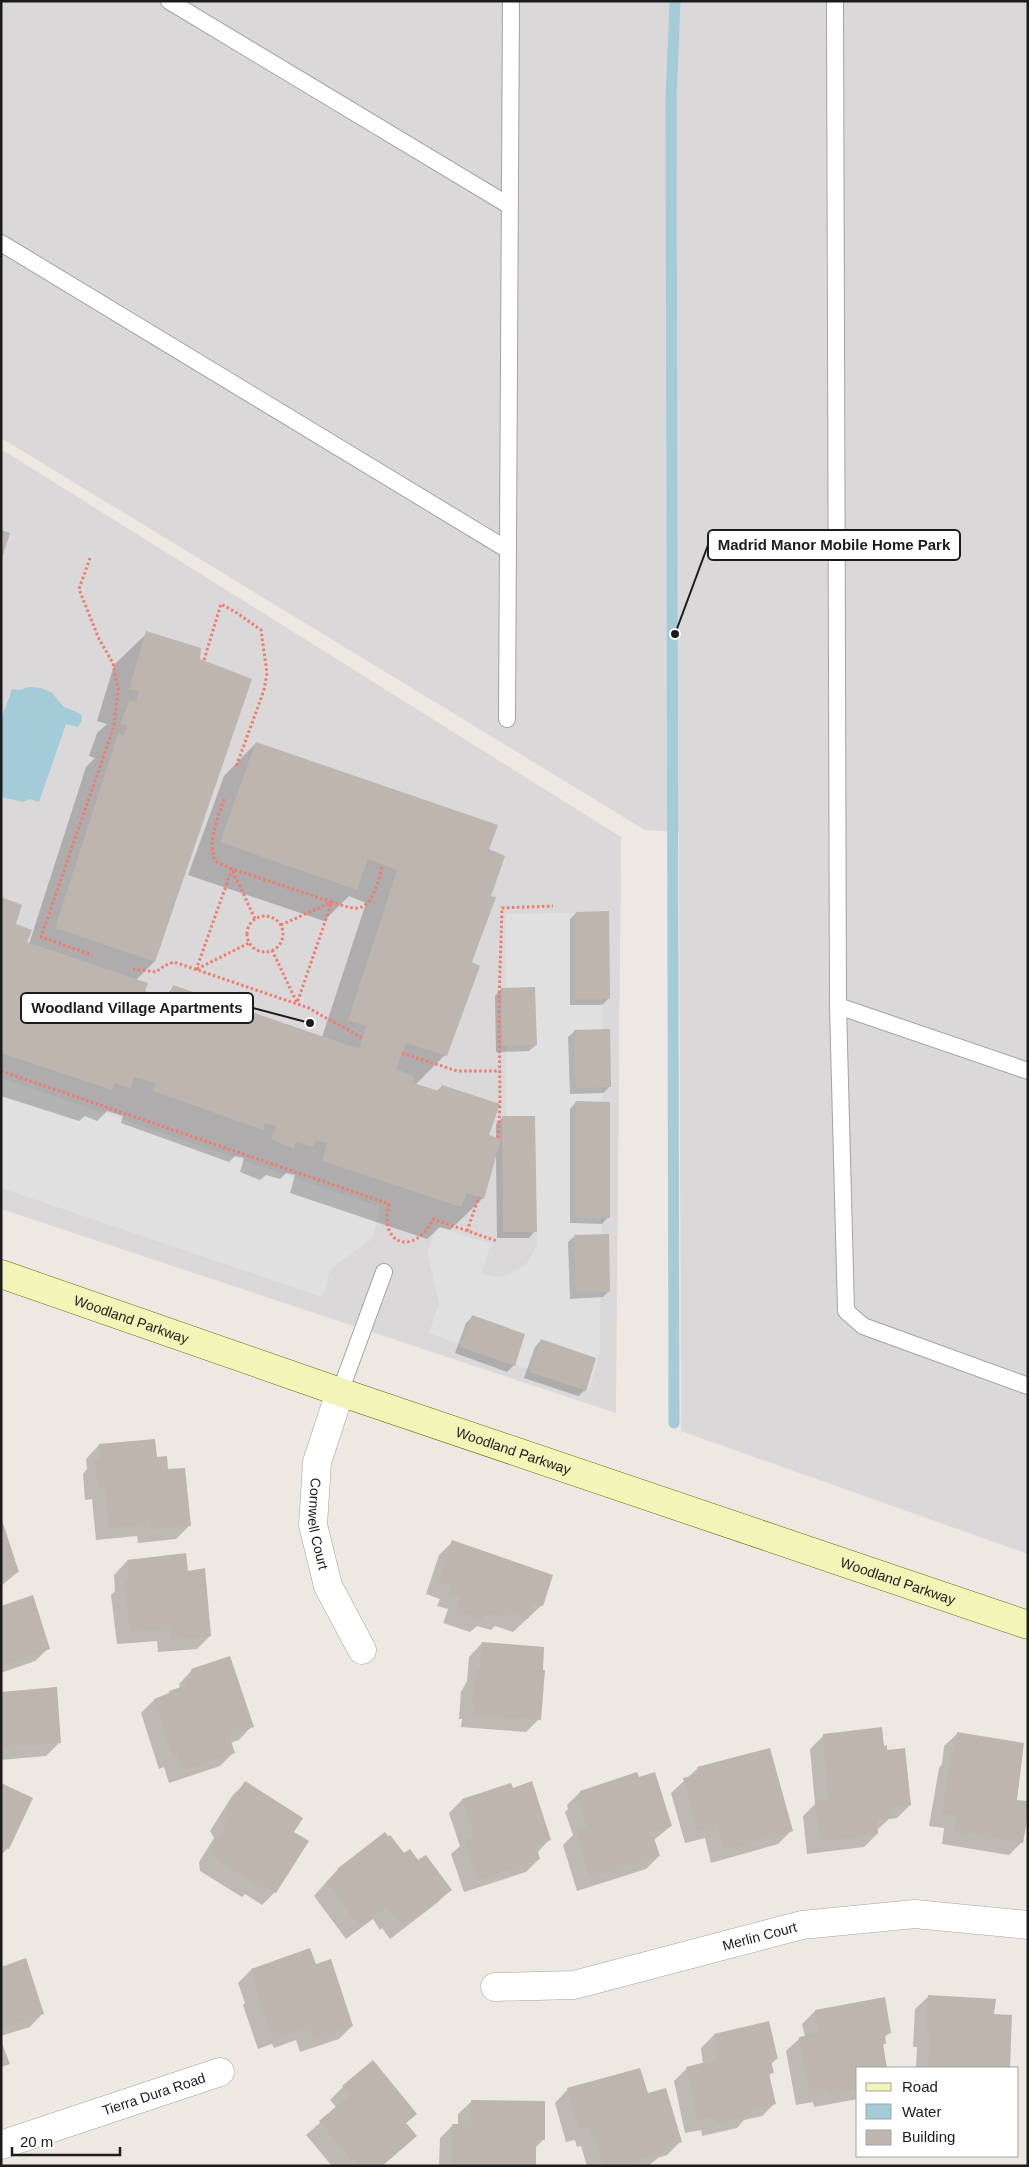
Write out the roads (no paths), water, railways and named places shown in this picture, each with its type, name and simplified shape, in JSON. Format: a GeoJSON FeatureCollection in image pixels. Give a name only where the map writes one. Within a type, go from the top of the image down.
{"type":"FeatureCollection","features":[{"type":"Feature","properties":{"kind":"main road","name":"Woodland Parkway"},"geometry":{"type":"LineString","coordinates":[[1,1274],[340,1392],[1028,1625]]}},
{"type":"Feature","properties":{"kind":"street","name":"Cornwell Court"},"geometry":{"type":"LineString","coordinates":[[340,1392],[317,1462],[313,1525],[328,1586],[362,1650]]}},
{"type":"Feature","properties":{"kind":"street","name":"Merlin Court"},"geometry":{"type":"LineString","coordinates":[[494,1986],[574,1985],[802,1925],[915,1914],[1028,1925]]}},
{"type":"Feature","properties":{"kind":"street","name":"Tierra Dura Road"},"geometry":{"type":"LineString","coordinates":[[1,2144],[220,2072]]}},
{"type":"Feature","properties":{"kind":"lane"},"geometry":{"type":"LineString","coordinates":[[169,1],[510,206]]}},
{"type":"Feature","properties":{"kind":"lane"},"geometry":{"type":"LineString","coordinates":[[507,719],[511,1]]}},
{"type":"Feature","properties":{"kind":"lane"},"geometry":{"type":"LineString","coordinates":[[835,1],[838,1006],[846,1311],[862,1326],[1028,1386]]}},
{"type":"Feature","properties":{"kind":"lane"},"geometry":{"type":"LineString","coordinates":[[1,243],[508,550]]}},
{"type":"Feature","properties":{"kind":"lane"},"geometry":{"type":"LineString","coordinates":[[838,1006],[1028,1071]]}},
{"type":"Feature","properties":{"kind":"lane"},"geometry":{"type":"LineString","coordinates":[[340,1392],[384,1272]]}},
{"type":"Feature","properties":{"kind":"water"},"geometry":{"type":"Polygon","coordinates":[[[29,687],[41,688],[51,692],[64,707],[81,714],[82,720],[78,727],[66,724],[39,802],[30,799],[23,802],[1,797],[1,720],[12,689],[20,690],[29,687]]]}},
{"type":"Feature","properties":{"kind":"waterway"},"geometry":{"type":"LineString","coordinates":[[674,1423],[671,100],[675,1]]}},
{"type":"Feature","properties":{"kind":"place","name":"Madrid Manor Mobile Home Park"},"geometry":{"type":"Point","coordinates":[675,634]}},
{"type":"Feature","properties":{"kind":"place","name":"Woodland Village Apartments"},"geometry":{"type":"Point","coordinates":[310,1023]}}]}
